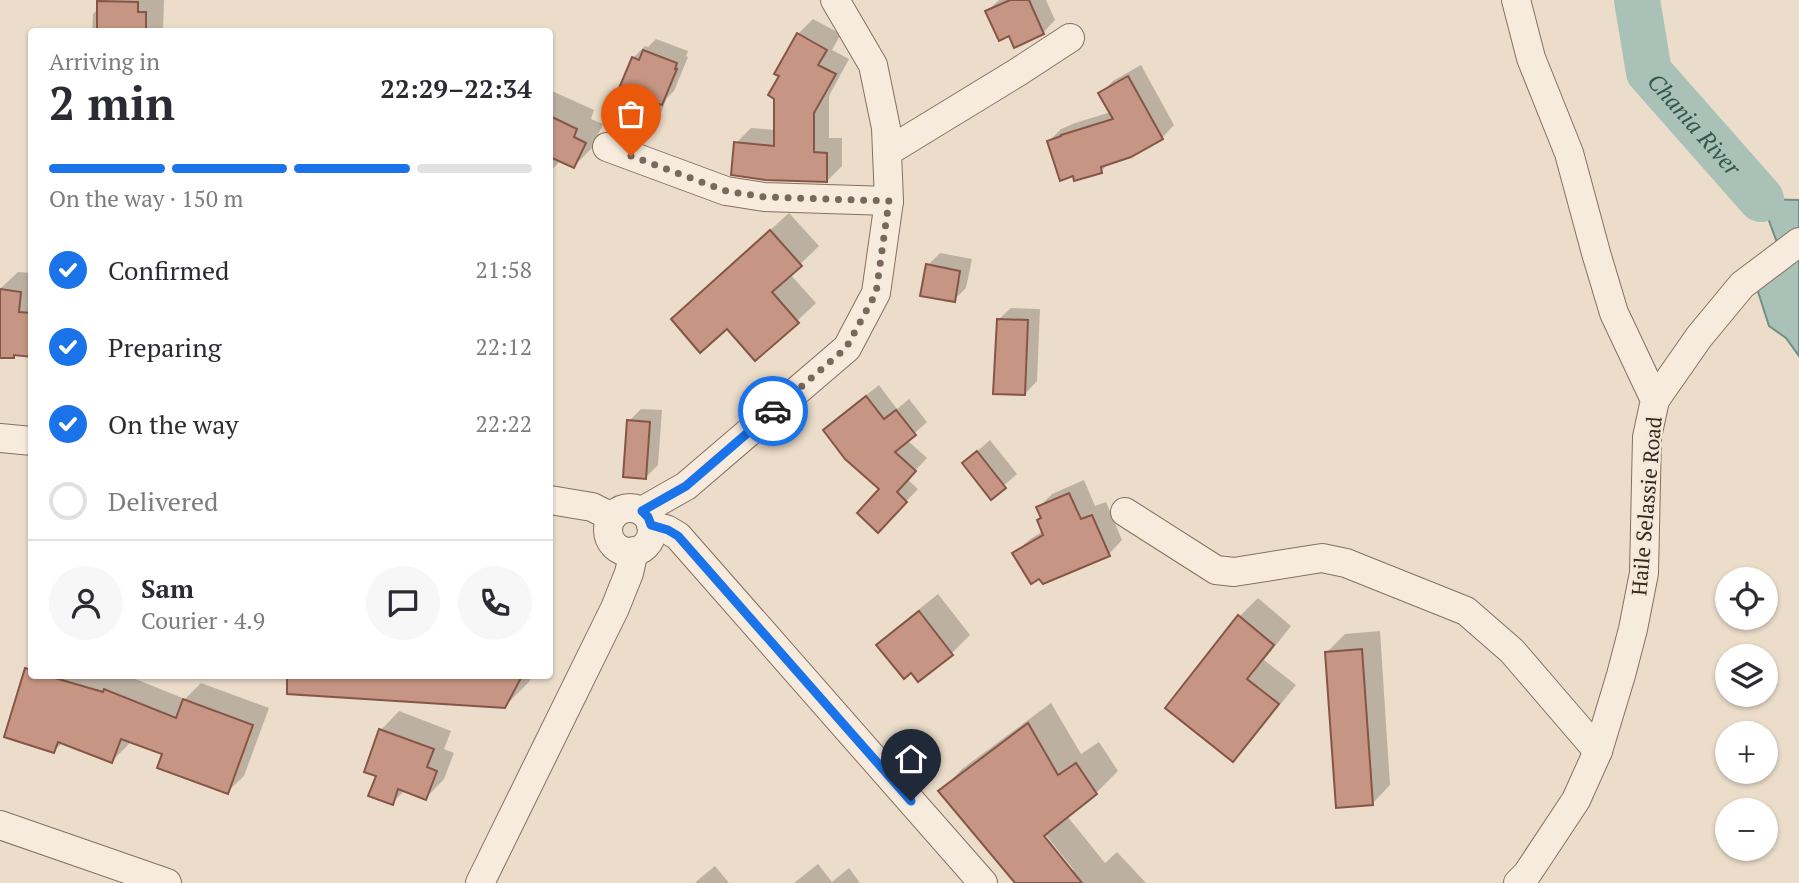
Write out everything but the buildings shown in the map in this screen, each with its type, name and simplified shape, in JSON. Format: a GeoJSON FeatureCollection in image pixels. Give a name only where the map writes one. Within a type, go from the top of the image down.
{"type":"FeatureCollection","features":[{"type":"Feature","properties":{"kind":"street"},"geometry":{"type":"LineString","coordinates":[[647,518],[846,348],[876,293],[889,201],[886,128],[873,65],[835,0]]}},
{"type":"Feature","properties":{"kind":"street","name":"Haile Selassie Road"},"geometry":{"type":"LineString","coordinates":[[1516,0],[1531,58],[1569,153],[1614,313],[1655,400],[1647,437],[1644,573],[1633,629],[1598,751],[1576,800],[1527,874],[1518,883]]}},
{"type":"Feature","properties":{"kind":"street"},"geometry":{"type":"LineString","coordinates":[[887,152],[1070,38]]}},
{"type":"Feature","properties":{"kind":"street"},"geometry":{"type":"LineString","coordinates":[[607,148],[726,191],[764,197],[889,201]]}},
{"type":"Feature","properties":{"kind":"street"},"geometry":{"type":"LineString","coordinates":[[1655,400],[1699,337],[1742,285],[1799,242]]}},
{"type":"Feature","properties":{"kind":"street"},"geometry":{"type":"LineString","coordinates":[[0,438],[28,441]]}},
{"type":"Feature","properties":{"kind":"street"},"geometry":{"type":"LineString","coordinates":[[553,500],[592,507],[612,517]]}},
{"type":"Feature","properties":{"kind":"street"},"geometry":{"type":"LineString","coordinates":[[647,518],[651,534],[642,548],[626,551],[612,542],[608,525],[618,511],[626,508],[634,508],[678,536],[983,883]]}},
{"type":"Feature","properties":{"kind":"street"},"geometry":{"type":"LineString","coordinates":[[1125,512],[1216,570],[1234,572],[1322,558],[1346,563],[1466,611],[1512,651],[1598,751]]}},
{"type":"Feature","properties":{"kind":"street"},"geometry":{"type":"LineString","coordinates":[[480,883],[615,608],[629,573],[634,551]]}},
{"type":"Feature","properties":{"kind":"street"},"geometry":{"type":"LineString","coordinates":[[0,825],[167,883]]}},
{"type":"Feature","properties":{"kind":"shaded area"},"geometry":{"type":"Polygon","coordinates":[[[1761,199],[1799,200],[1799,356],[1786,338],[1769,326],[1753,276],[1779,248],[1761,199]]]}},
{"type":"Feature","properties":{"kind":"waterway","name":"Chania River"},"geometry":{"type":"LineString","coordinates":[[1637,0],[1649,72],[1761,199]]}},
{"type":"Feature","properties":{"kind":"way so far"},"geometry":{"type":"LineString","coordinates":[[631,156],[726,191],[764,197],[889,201],[876,293],[846,348],[773,411]]}},
{"type":"Feature","properties":{"kind":"route"},"geometry":{"type":"LineString","coordinates":[[773,411],[686,486],[642,511],[651,525],[678,536],[911,801]]}}]}
